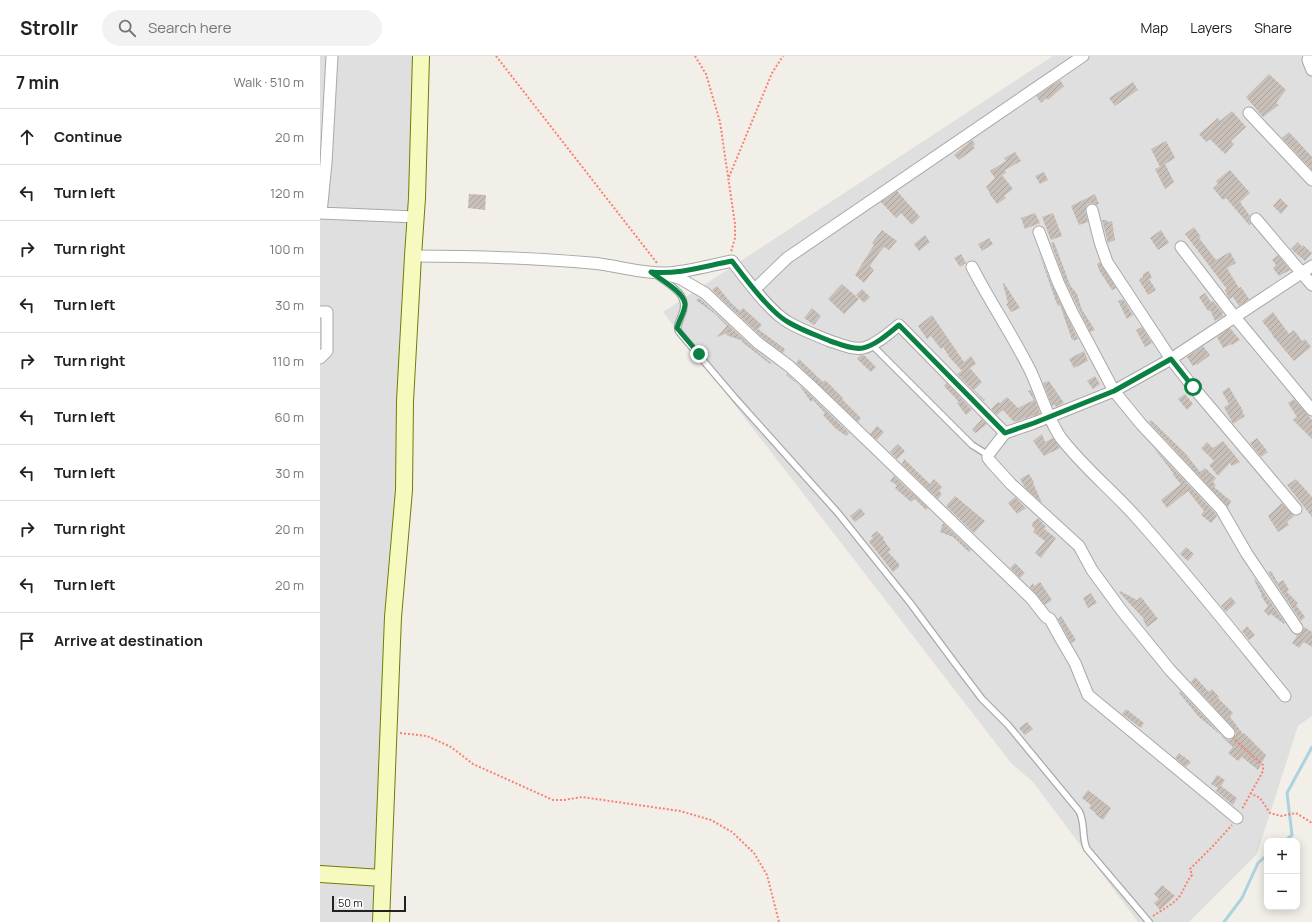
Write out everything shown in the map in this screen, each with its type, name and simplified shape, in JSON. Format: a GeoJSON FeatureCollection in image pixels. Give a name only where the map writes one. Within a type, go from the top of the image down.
{"type":"FeatureCollection","features":[{"type":"Feature","properties":{"kind":"street"},"geometry":{"type":"LineString","coordinates":[[332,56],[324,119],[326,163],[320,214],[416,217]]}},
{"type":"Feature","properties":{"kind":"street"},"geometry":{"type":"LineString","coordinates":[[380,922],[393,617],[404,490],[405,401],[416,217],[421,56]]}},
{"type":"Feature","properties":{"kind":"street"},"geometry":{"type":"LineString","coordinates":[[755,289],[793,254],[1083,56]]}},
{"type":"Feature","properties":{"kind":"street"},"geometry":{"type":"LineString","coordinates":[[1309,56],[1308,60],[1312,70]]}},
{"type":"Feature","properties":{"kind":"street"},"geometry":{"type":"LineString","coordinates":[[1249,113],[1312,180]]}},
{"type":"Feature","properties":{"kind":"street"},"geometry":{"type":"LineString","coordinates":[[1092,210],[1107,262],[1171,359],[1296,508]]}},
{"type":"Feature","properties":{"kind":"street"},"geometry":{"type":"LineString","coordinates":[[1256,219],[1302,271],[1312,285]]}},
{"type":"Feature","properties":{"kind":"street"},"geometry":{"type":"LineString","coordinates":[[1039,232],[1069,306],[1114,391],[1141,424],[1221,509],[1247,554],[1297,628]]}},
{"type":"Feature","properties":{"kind":"street"},"geometry":{"type":"LineString","coordinates":[[1181,247],[1234,316],[1312,410]]}},
{"type":"Feature","properties":{"kind":"street"},"geometry":{"type":"LineString","coordinates":[[413,256],[473,256],[536,259],[603,264],[665,273],[732,261],[769,306],[787,322],[812,334],[841,345],[854,348],[863,348],[899,325],[1005,433]]}},
{"type":"Feature","properties":{"kind":"street"},"geometry":{"type":"LineString","coordinates":[[1229,734],[1170,670],[1122,611],[1092,570],[1079,546],[1011,484],[991,462],[988,455],[1005,433],[1050,417],[1114,391],[1171,359],[1302,271],[1312,266]]}},
{"type":"Feature","properties":{"kind":"street"},"geometry":{"type":"LineString","coordinates":[[972,267],[984,290],[1006,325],[1030,371],[1060,437],[1073,453],[1135,515],[1285,696]]}},
{"type":"Feature","properties":{"kind":"street"},"geometry":{"type":"LineString","coordinates":[[665,273],[681,279],[705,294],[757,342],[789,366],[811,386],[1031,598],[1046,617],[1050,619],[1075,663],[1088,695],[1237,818]]}},
{"type":"Feature","properties":{"kind":"street"},"geometry":{"type":"LineString","coordinates":[[320,312],[327,312],[326,351],[320,358]]}},
{"type":"Feature","properties":{"kind":"street"},"geometry":{"type":"LineString","coordinates":[[320,874],[382,878]]}},
{"type":"Feature","properties":{"kind":"lane"},"geometry":{"type":"LineString","coordinates":[[651,272],[683,297],[685,304],[678,323],[677,328],[679,332],[735,398],[838,513],[911,604],[982,699],[1008,725],[1062,789],[1082,817],[1084,826],[1084,843],[1088,849],[1150,920]]}},
{"type":"Feature","properties":{"kind":"lane"},"geometry":{"type":"LineString","coordinates":[[871,344],[972,445],[988,455]]}},
{"type":"Feature","properties":{"kind":"path"},"geometry":{"type":"LineString","coordinates":[[496,56],[665,273]]}},
{"type":"Feature","properties":{"kind":"path"},"geometry":{"type":"LineString","coordinates":[[695,56],[706,74],[720,122],[735,224],[735,238],[730,253],[732,261]]}},
{"type":"Feature","properties":{"kind":"path"},"geometry":{"type":"LineString","coordinates":[[728,178],[772,73],[783,56]]}},
{"type":"Feature","properties":{"kind":"path"},"geometry":{"type":"LineString","coordinates":[[389,732],[427,736],[452,747],[473,764],[553,800],[582,797],[680,811],[711,820],[732,832],[754,853],[767,875],[779,922]]}},
{"type":"Feature","properties":{"kind":"path"},"geometry":{"type":"LineString","coordinates":[[1150,920],[1177,898],[1182,892],[1185,884],[1192,875],[1190,869],[1212,847],[1237,818],[1263,771],[1263,765],[1229,734]]}},
{"type":"Feature","properties":{"kind":"path"},"geometry":{"type":"LineString","coordinates":[[1250,793],[1260,798],[1270,813],[1280,816],[1296,813],[1312,823]]}},
{"type":"Feature","properties":{"kind":"shaded area"},"geometry":{"type":"Polygon","coordinates":[[[320,56],[413,56],[385,922],[320,922],[320,56]]]}},
{"type":"Feature","properties":{"kind":"shaded area"},"geometry":{"type":"Polygon","coordinates":[[[1053,56],[1312,56],[1312,716],[1298,726],[1257,854],[1189,922],[1138,922],[1033,782],[1011,763],[663,312],[1053,56]]]}},
{"type":"Feature","properties":{"kind":"building"},"geometry":{"type":"Polygon","coordinates":[[[1269,74],[1286,90],[1276,103],[1279,105],[1263,117],[1246,97],[1269,74]]]}},
{"type":"Feature","properties":{"kind":"building"},"geometry":{"type":"Polygon","coordinates":[[[1060,80],[1064,86],[1048,100],[1046,98],[1041,103],[1036,96],[1060,80]]]}},
{"type":"Feature","properties":{"kind":"building"},"geometry":{"type":"Polygon","coordinates":[[[1133,82],[1138,90],[1115,106],[1109,98],[1133,82]]]}},
{"type":"Feature","properties":{"kind":"building"},"geometry":{"type":"Polygon","coordinates":[[[1232,111],[1246,127],[1231,141],[1234,144],[1225,154],[1210,139],[1206,142],[1199,134],[1218,118],[1220,121],[1232,111]]]}},
{"type":"Feature","properties":{"kind":"building"},"geometry":{"type":"Polygon","coordinates":[[[1289,132],[1312,157],[1312,170],[1282,138],[1289,132]]]}},
{"type":"Feature","properties":{"kind":"building"},"geometry":{"type":"Polygon","coordinates":[[[972,140],[975,144],[973,146],[975,148],[959,160],[954,155],[972,140]]]}},
{"type":"Feature","properties":{"kind":"building"},"geometry":{"type":"Polygon","coordinates":[[[1166,141],[1175,158],[1160,167],[1151,149],[1166,141]]]}},
{"type":"Feature","properties":{"kind":"building"},"geometry":{"type":"Polygon","coordinates":[[[1015,152],[1021,161],[1005,170],[1006,173],[1002,175],[1013,189],[1004,196],[1006,198],[997,204],[986,187],[995,178],[990,171],[1006,161],[1004,158],[1015,152]]]}},
{"type":"Feature","properties":{"kind":"building"},"geometry":{"type":"Polygon","coordinates":[[[1165,164],[1174,182],[1165,189],[1155,169],[1165,164]]]}},
{"type":"Feature","properties":{"kind":"building"},"geometry":{"type":"Polygon","coordinates":[[[1230,170],[1250,193],[1240,202],[1250,216],[1249,220],[1251,224],[1249,225],[1226,198],[1223,200],[1213,188],[1218,184],[1216,181],[1230,170]]]}},
{"type":"Feature","properties":{"kind":"building"},"geometry":{"type":"Polygon","coordinates":[[[1044,172],[1048,180],[1040,184],[1035,176],[1044,172]]]}},
{"type":"Feature","properties":{"kind":"building"},"geometry":{"type":"Polygon","coordinates":[[[897,191],[920,217],[912,225],[901,213],[896,218],[881,202],[897,191]]]}},
{"type":"Feature","properties":{"kind":"building"},"geometry":{"type":"Polygon","coordinates":[[[469,194],[486,195],[485,210],[468,208],[469,194]]]}},
{"type":"Feature","properties":{"kind":"building"},"geometry":{"type":"Polygon","coordinates":[[[1095,194],[1099,204],[1097,205],[1091,203],[1087,205],[1085,211],[1088,222],[1079,225],[1071,206],[1095,194]]]}},
{"type":"Feature","properties":{"kind":"building"},"geometry":{"type":"Polygon","coordinates":[[[1280,198],[1288,206],[1281,214],[1273,206],[1280,198]]]}},
{"type":"Feature","properties":{"kind":"building"},"geometry":{"type":"Polygon","coordinates":[[[1035,213],[1040,223],[1025,229],[1021,218],[1035,213]]]}},
{"type":"Feature","properties":{"kind":"building"},"geometry":{"type":"Polygon","coordinates":[[[1053,213],[1062,236],[1051,240],[1042,217],[1053,213]]]}},
{"type":"Feature","properties":{"kind":"building"},"geometry":{"type":"Polygon","coordinates":[[[1102,220],[1107,220],[1107,222],[1112,221],[1115,240],[1108,243],[1102,220]]]}},
{"type":"Feature","properties":{"kind":"building"},"geometry":{"type":"Polygon","coordinates":[[[1194,227],[1201,237],[1199,238],[1216,260],[1230,252],[1236,263],[1227,268],[1239,288],[1241,287],[1249,299],[1239,306],[1233,297],[1229,299],[1225,290],[1227,289],[1185,234],[1194,227]]]}},
{"type":"Feature","properties":{"kind":"building"},"geometry":{"type":"Polygon","coordinates":[[[882,230],[897,241],[889,250],[884,247],[879,253],[870,266],[874,270],[864,283],[855,275],[874,245],[872,243],[882,230]]]}},
{"type":"Feature","properties":{"kind":"building"},"geometry":{"type":"Polygon","coordinates":[[[1161,230],[1169,243],[1158,250],[1150,238],[1161,230]]]}},
{"type":"Feature","properties":{"kind":"building"},"geometry":{"type":"Polygon","coordinates":[[[925,235],[930,242],[919,251],[914,244],[925,235]]]}},
{"type":"Feature","properties":{"kind":"building"},"geometry":{"type":"Polygon","coordinates":[[[989,238],[993,244],[982,251],[978,244],[989,238]]]}},
{"type":"Feature","properties":{"kind":"building"},"geometry":{"type":"Polygon","coordinates":[[[1054,242],[1070,285],[1077,294],[1082,310],[1095,330],[1090,332],[1064,279],[1051,243],[1054,242]]]}},
{"type":"Feature","properties":{"kind":"building"},"geometry":{"type":"Polygon","coordinates":[[[1298,242],[1302,247],[1303,245],[1312,253],[1305,261],[1291,249],[1298,242]]]}},
{"type":"Feature","properties":{"kind":"building"},"geometry":{"type":"Polygon","coordinates":[[[1038,250],[1052,285],[1078,339],[1074,341],[1074,339],[1072,340],[1060,305],[1058,306],[1055,299],[1038,250]]]}},
{"type":"Feature","properties":{"kind":"building"},"geometry":{"type":"Polygon","coordinates":[[[961,254],[966,263],[960,267],[954,258],[961,254]]]}},
{"type":"Feature","properties":{"kind":"building"},"geometry":{"type":"Polygon","coordinates":[[[1278,255],[1290,270],[1279,276],[1273,268],[1276,265],[1272,260],[1278,255]]]}},
{"type":"Feature","properties":{"kind":"building"},"geometry":{"type":"Polygon","coordinates":[[[1100,262],[1116,288],[1112,290],[1100,272],[1097,264],[1100,262]]]}},
{"type":"Feature","properties":{"kind":"building"},"geometry":{"type":"Polygon","coordinates":[[[1149,271],[1152,278],[1149,279],[1156,290],[1148,295],[1139,280],[1143,277],[1143,274],[1149,271]]]}},
{"type":"Feature","properties":{"kind":"building"},"geometry":{"type":"Polygon","coordinates":[[[1004,283],[1020,308],[1011,312],[1006,304],[1008,303],[1004,283]]]}},
{"type":"Feature","properties":{"kind":"building"},"geometry":{"type":"Polygon","coordinates":[[[842,284],[859,299],[844,314],[828,299],[842,284]]]}},
{"type":"Feature","properties":{"kind":"building"},"geometry":{"type":"Polygon","coordinates":[[[717,286],[731,303],[740,311],[743,308],[762,325],[758,329],[785,349],[783,353],[762,337],[712,290],[717,286]]]}},
{"type":"Feature","properties":{"kind":"building"},"geometry":{"type":"Polygon","coordinates":[[[862,289],[870,297],[864,303],[856,295],[862,289]]]}},
{"type":"Feature","properties":{"kind":"building"},"geometry":{"type":"Polygon","coordinates":[[[1205,293],[1211,302],[1213,301],[1222,312],[1223,316],[1215,321],[1210,310],[1208,311],[1199,297],[1205,293]]]}},
{"type":"Feature","properties":{"kind":"building"},"geometry":{"type":"Polygon","coordinates":[[[699,298],[775,366],[771,363],[770,364],[742,342],[743,341],[726,335],[728,333],[717,337],[727,326],[715,314],[696,300],[699,298]]]}},
{"type":"Feature","properties":{"kind":"building"},"geometry":{"type":"Polygon","coordinates":[[[1123,299],[1133,315],[1127,319],[1118,301],[1123,299]]]}},
{"type":"Feature","properties":{"kind":"building"},"geometry":{"type":"Polygon","coordinates":[[[812,308],[821,316],[814,325],[804,318],[812,308]]]}},
{"type":"Feature","properties":{"kind":"building"},"geometry":{"type":"Polygon","coordinates":[[[1273,312],[1289,334],[1294,330],[1302,341],[1305,339],[1311,347],[1294,361],[1262,321],[1273,312]]]}},
{"type":"Feature","properties":{"kind":"building"},"geometry":{"type":"Polygon","coordinates":[[[932,315],[964,362],[971,356],[976,364],[970,368],[982,382],[974,390],[985,400],[984,401],[957,374],[962,371],[950,358],[943,347],[941,349],[931,336],[927,339],[918,326],[932,315]]]}},
{"type":"Feature","properties":{"kind":"building"},"geometry":{"type":"Polygon","coordinates":[[[1142,327],[1152,343],[1145,347],[1136,330],[1142,327]]]}},
{"type":"Feature","properties":{"kind":"building"},"geometry":{"type":"Polygon","coordinates":[[[1230,328],[1240,340],[1223,348],[1217,337],[1230,328]]]}},
{"type":"Feature","properties":{"kind":"building"},"geometry":{"type":"Polygon","coordinates":[[[1203,346],[1210,355],[1197,365],[1196,364],[1193,366],[1187,357],[1203,346]]]}},
{"type":"Feature","properties":{"kind":"building"},"geometry":{"type":"Polygon","coordinates":[[[1084,351],[1088,361],[1074,368],[1069,359],[1084,351]]]}},
{"type":"Feature","properties":{"kind":"building"},"geometry":{"type":"Polygon","coordinates":[[[861,355],[864,355],[876,367],[871,372],[857,359],[861,355]]]}},
{"type":"Feature","properties":{"kind":"building"},"geometry":{"type":"Polygon","coordinates":[[[799,359],[823,382],[825,380],[843,398],[842,399],[861,418],[858,422],[796,363],[799,359]]]}},
{"type":"Feature","properties":{"kind":"building"},"geometry":{"type":"Polygon","coordinates":[[[787,374],[806,391],[849,433],[846,436],[835,428],[823,415],[825,413],[813,400],[811,402],[799,385],[786,375],[787,374]]]}},
{"type":"Feature","properties":{"kind":"building"},"geometry":{"type":"Polygon","coordinates":[[[1095,376],[1100,384],[1093,389],[1087,381],[1095,376]]]}},
{"type":"Feature","properties":{"kind":"building"},"geometry":{"type":"Polygon","coordinates":[[[1049,381],[1064,403],[1056,407],[1055,405],[1052,406],[1043,383],[1049,381]]]}},
{"type":"Feature","properties":{"kind":"building"},"geometry":{"type":"Polygon","coordinates":[[[947,383],[972,410],[966,415],[957,403],[959,402],[944,386],[947,383]]]}},
{"type":"Feature","properties":{"kind":"building"},"geometry":{"type":"Polygon","coordinates":[[[1229,387],[1245,416],[1233,424],[1224,407],[1229,404],[1222,392],[1229,387]]]}},
{"type":"Feature","properties":{"kind":"building"},"geometry":{"type":"Polygon","coordinates":[[[1031,390],[1040,413],[1036,415],[1014,422],[1003,410],[997,415],[991,409],[998,402],[1000,403],[1007,397],[1018,408],[1034,400],[1028,391],[1031,390]]]}},
{"type":"Feature","properties":{"kind":"building"},"geometry":{"type":"Polygon","coordinates":[[[1185,394],[1193,404],[1187,410],[1178,399],[1185,394]]]}},
{"type":"Feature","properties":{"kind":"building"},"geometry":{"type":"Polygon","coordinates":[[[1294,399],[1312,420],[1312,439],[1293,420],[1297,417],[1288,403],[1294,399]]]}},
{"type":"Feature","properties":{"kind":"building"},"geometry":{"type":"Polygon","coordinates":[[[982,419],[987,424],[976,433],[972,430],[982,419]]]}},
{"type":"Feature","properties":{"kind":"building"},"geometry":{"type":"Polygon","coordinates":[[[1151,420],[1186,454],[1200,472],[1205,468],[1216,478],[1213,482],[1216,485],[1214,487],[1231,501],[1228,507],[1149,422],[1151,420]]]}},
{"type":"Feature","properties":{"kind":"building"},"geometry":{"type":"Polygon","coordinates":[[[877,426],[884,432],[877,440],[870,434],[877,426]]]}},
{"type":"Feature","properties":{"kind":"building"},"geometry":{"type":"Polygon","coordinates":[[[1042,434],[1045,442],[1053,438],[1060,448],[1044,456],[1033,441],[1042,434]]]}},
{"type":"Feature","properties":{"kind":"building"},"geometry":{"type":"Polygon","coordinates":[[[1257,438],[1268,452],[1261,457],[1250,443],[1257,438]]]}},
{"type":"Feature","properties":{"kind":"building"},"geometry":{"type":"Polygon","coordinates":[[[1223,441],[1240,462],[1232,466],[1230,463],[1218,476],[1209,465],[1214,461],[1201,448],[1207,442],[1213,448],[1223,441]]]}},
{"type":"Feature","properties":{"kind":"building"},"geometry":{"type":"Polygon","coordinates":[[[898,444],[905,451],[897,459],[890,452],[898,444]]]}},
{"type":"Feature","properties":{"kind":"building"},"geometry":{"type":"Polygon","coordinates":[[[1153,447],[1215,513],[1217,516],[1211,523],[1201,515],[1204,511],[1188,491],[1167,508],[1161,500],[1181,484],[1153,447]]]}},
{"type":"Feature","properties":{"kind":"building"},"geometry":{"type":"Polygon","coordinates":[[[904,459],[930,484],[934,479],[942,487],[939,491],[942,494],[938,499],[902,464],[904,459]]]}},
{"type":"Feature","properties":{"kind":"building"},"geometry":{"type":"Polygon","coordinates":[[[1029,474],[1034,482],[1033,483],[1042,503],[1026,489],[1020,479],[1029,474]]]}},
{"type":"Feature","properties":{"kind":"building"},"geometry":{"type":"Polygon","coordinates":[[[894,476],[928,508],[926,510],[915,499],[911,502],[895,488],[897,485],[890,481],[894,476]]]}},
{"type":"Feature","properties":{"kind":"building"},"geometry":{"type":"Polygon","coordinates":[[[1296,479],[1312,497],[1312,517],[1287,485],[1296,479]]]}},
{"type":"Feature","properties":{"kind":"building"},"geometry":{"type":"Polygon","coordinates":[[[955,496],[985,521],[974,533],[946,506],[955,496]]]}},
{"type":"Feature","properties":{"kind":"building"},"geometry":{"type":"Polygon","coordinates":[[[1015,497],[1026,508],[1017,514],[1008,503],[1015,497]]]}},
{"type":"Feature","properties":{"kind":"building"},"geometry":{"type":"Polygon","coordinates":[[[1282,503],[1294,516],[1287,522],[1289,525],[1278,532],[1268,516],[1282,503]]]}},
{"type":"Feature","properties":{"kind":"building"},"geometry":{"type":"Polygon","coordinates":[[[860,508],[865,514],[855,522],[850,516],[860,508]]]}},
{"type":"Feature","properties":{"kind":"building"},"geometry":{"type":"Polygon","coordinates":[[[1038,518],[1046,527],[1044,529],[1056,538],[1041,558],[1035,553],[1045,541],[1033,532],[1035,529],[1032,526],[1032,523],[1038,518]]]}},
{"type":"Feature","properties":{"kind":"building"},"geometry":{"type":"Polygon","coordinates":[[[943,523],[971,550],[969,552],[953,537],[940,532],[943,523]]]}},
{"type":"Feature","properties":{"kind":"building"},"geometry":{"type":"Polygon","coordinates":[[[877,531],[884,538],[883,539],[891,550],[888,552],[899,564],[899,567],[893,572],[869,541],[873,538],[871,536],[877,531]]]}},
{"type":"Feature","properties":{"kind":"building"},"geometry":{"type":"Polygon","coordinates":[[[1186,547],[1194,554],[1188,561],[1180,554],[1186,547]]]}},
{"type":"Feature","properties":{"kind":"building"},"geometry":{"type":"Polygon","coordinates":[[[1015,563],[1025,573],[1020,578],[1010,568],[1015,563]]]}},
{"type":"Feature","properties":{"kind":"building"},"geometry":{"type":"Polygon","coordinates":[[[1271,571],[1278,583],[1283,580],[1289,590],[1287,592],[1298,603],[1296,605],[1305,617],[1301,621],[1268,572],[1271,571]]]}},
{"type":"Feature","properties":{"kind":"building"},"geometry":{"type":"Polygon","coordinates":[[[1255,579],[1285,623],[1284,624],[1271,614],[1269,616],[1264,611],[1268,606],[1261,596],[1262,595],[1254,580],[1255,579]]]}},
{"type":"Feature","properties":{"kind":"building"},"geometry":{"type":"Polygon","coordinates":[[[1040,582],[1052,600],[1045,605],[1030,587],[1033,583],[1034,586],[1040,582]]]}},
{"type":"Feature","properties":{"kind":"building"},"geometry":{"type":"Polygon","coordinates":[[[1120,591],[1137,600],[1141,597],[1158,619],[1147,627],[1143,620],[1144,619],[1119,592],[1120,591]]]}},
{"type":"Feature","properties":{"kind":"building"},"geometry":{"type":"Polygon","coordinates":[[[1091,593],[1097,603],[1088,608],[1083,598],[1091,593]]]}},
{"type":"Feature","properties":{"kind":"building"},"geometry":{"type":"Polygon","coordinates":[[[1231,597],[1236,603],[1226,612],[1221,606],[1231,597]]]}},
{"type":"Feature","properties":{"kind":"building"},"geometry":{"type":"Polygon","coordinates":[[[1061,616],[1076,640],[1071,643],[1058,619],[1061,616]]]}},
{"type":"Feature","properties":{"kind":"building"},"geometry":{"type":"Polygon","coordinates":[[[1247,626],[1255,635],[1249,640],[1242,631],[1247,626]]]}},
{"type":"Feature","properties":{"kind":"building"},"geometry":{"type":"Polygon","coordinates":[[[1304,627],[1312,632],[1312,647],[1304,642],[1299,648],[1292,643],[1297,636],[1295,634],[1301,634],[1304,627]]]}},
{"type":"Feature","properties":{"kind":"building"},"geometry":{"type":"Polygon","coordinates":[[[1195,677],[1209,692],[1212,689],[1219,697],[1218,698],[1233,713],[1230,717],[1243,734],[1244,733],[1266,755],[1258,770],[1242,757],[1238,761],[1228,753],[1233,747],[1222,736],[1227,740],[1231,740],[1236,735],[1236,731],[1191,682],[1195,677]]]}},
{"type":"Feature","properties":{"kind":"building"},"geometry":{"type":"Polygon","coordinates":[[[1180,691],[1222,736],[1199,717],[1179,693],[1180,691]]]}},
{"type":"Feature","properties":{"kind":"building"},"geometry":{"type":"Polygon","coordinates":[[[1126,709],[1144,723],[1141,728],[1122,714],[1126,709]]]}},
{"type":"Feature","properties":{"kind":"building"},"geometry":{"type":"Polygon","coordinates":[[[1027,722],[1033,729],[1025,735],[1019,728],[1027,722]]]}},
{"type":"Feature","properties":{"kind":"building"},"geometry":{"type":"Polygon","coordinates":[[[1179,753],[1191,762],[1186,767],[1175,758],[1179,753]]]}},
{"type":"Feature","properties":{"kind":"building"},"geometry":{"type":"Polygon","coordinates":[[[1217,775],[1225,780],[1221,786],[1237,798],[1233,805],[1216,791],[1218,788],[1211,784],[1217,775]]]}},
{"type":"Feature","properties":{"kind":"building"},"geometry":{"type":"Polygon","coordinates":[[[1088,790],[1111,808],[1103,820],[1089,808],[1091,805],[1082,798],[1088,790]]]}},
{"type":"Feature","properties":{"kind":"building"},"geometry":{"type":"Polygon","coordinates":[[[1162,885],[1175,896],[1160,910],[1154,903],[1159,899],[1154,894],[1162,885]]]}},
{"type":"Feature","properties":{"kind":"waterway"},"geometry":{"type":"LineString","coordinates":[[1288,838],[1292,835],[1287,793],[1312,747]]}},
{"type":"Feature","properties":{"kind":"waterway"},"geometry":{"type":"LineString","coordinates":[[1224,922],[1242,898],[1258,863],[1264,858]]}},
{"type":"Feature","properties":{"kind":"route"},"geometry":{"type":"LineString","coordinates":[[699,354],[677,328],[684,310],[685,304],[683,297],[651,272],[675,272],[732,261],[769,306],[787,322],[812,334],[841,345],[854,348],[863,348],[871,344],[887,335],[899,325],[1005,433],[1114,391],[1171,359],[1193,387]]}}]}
